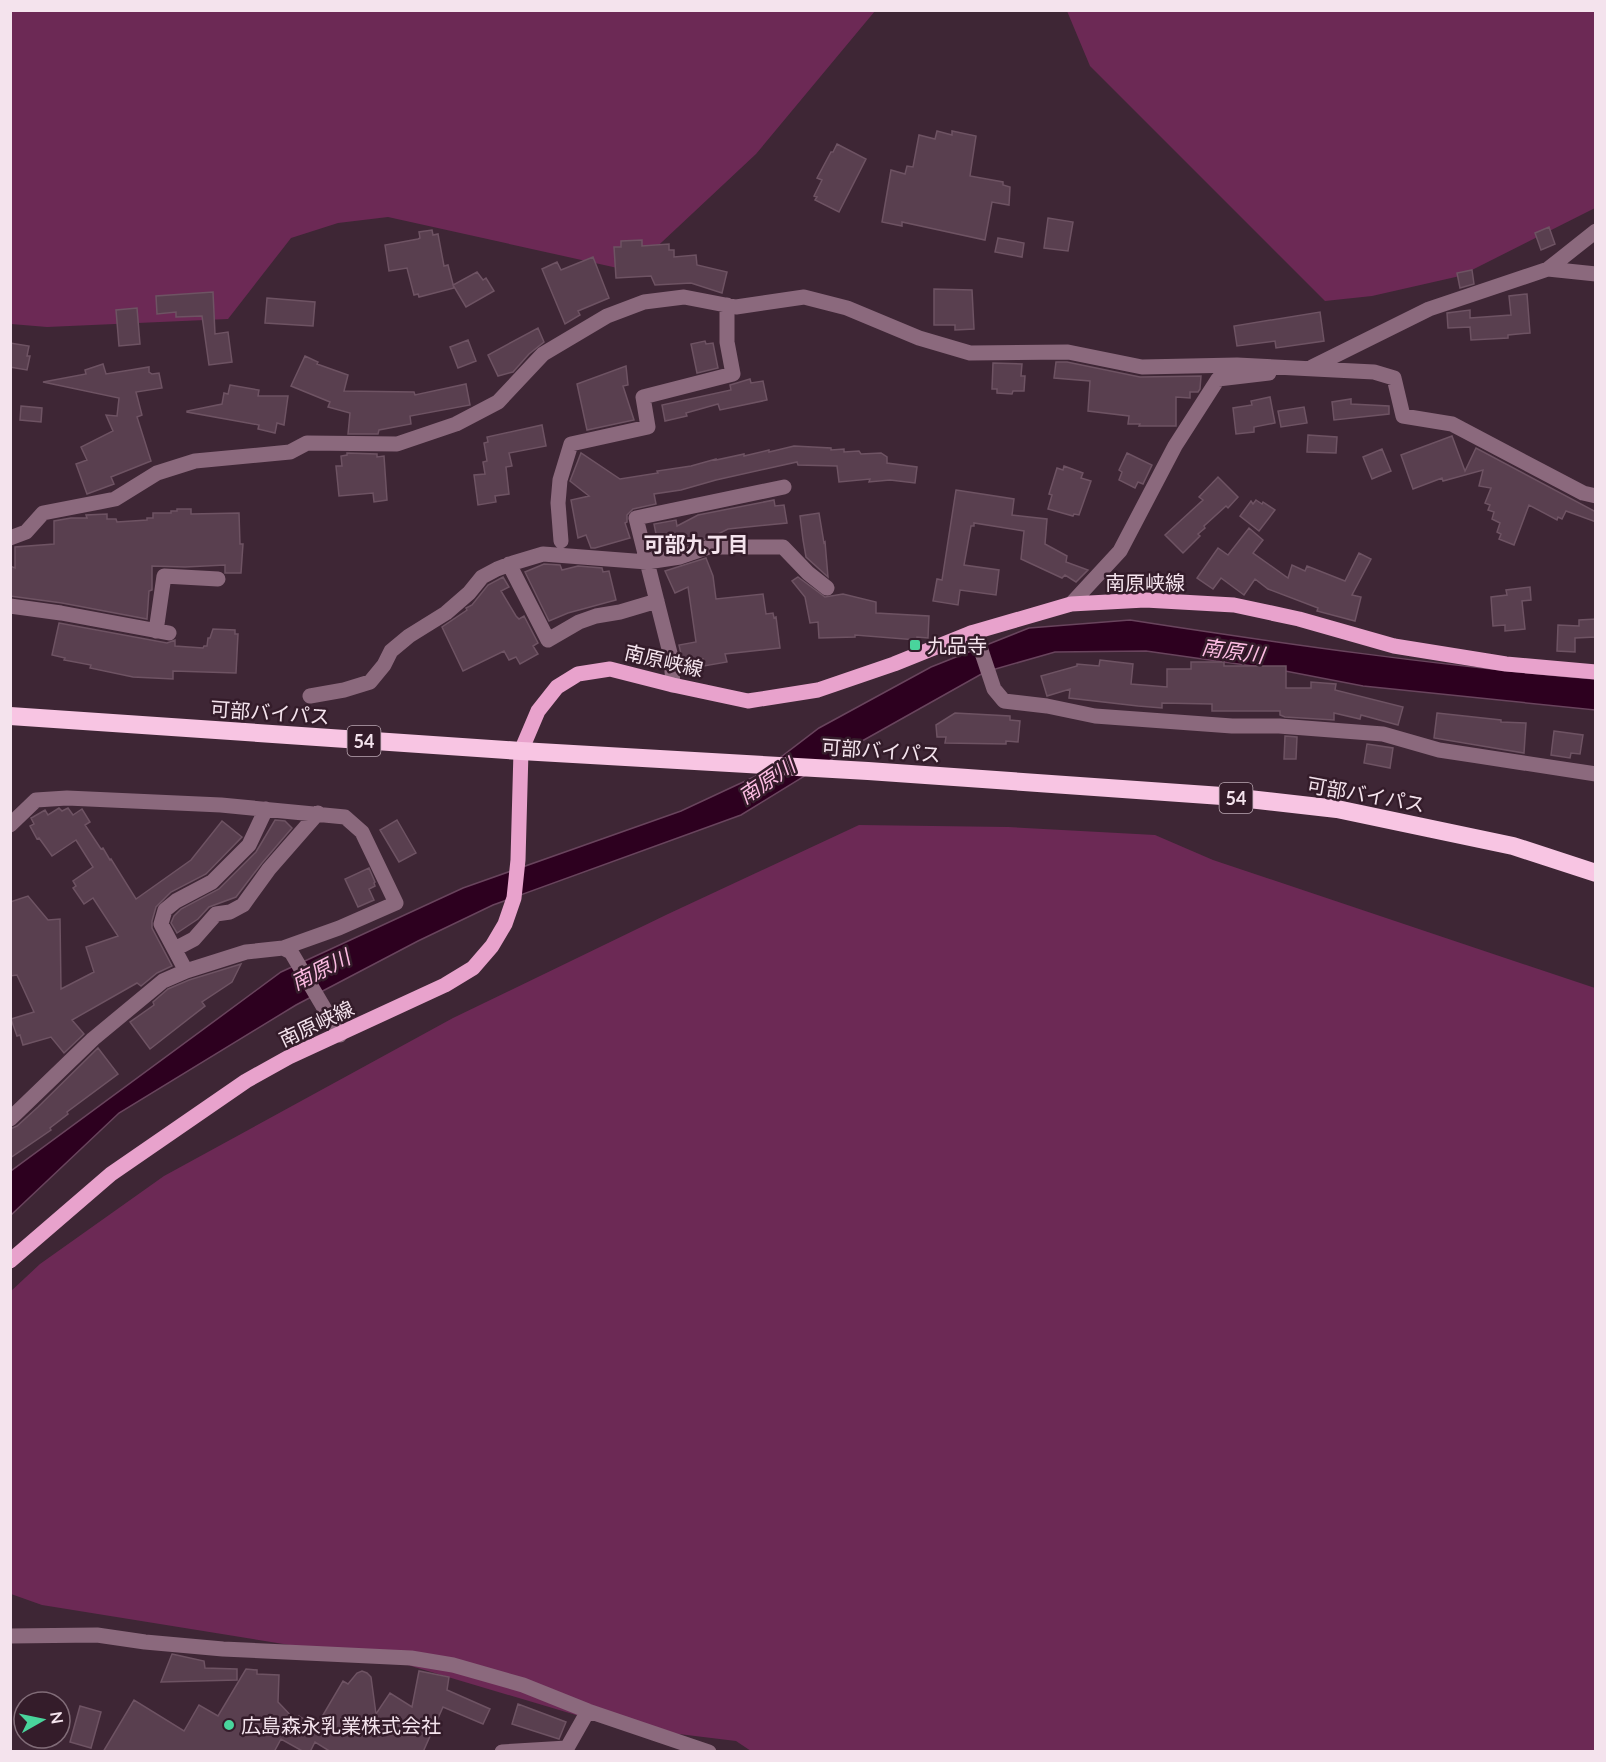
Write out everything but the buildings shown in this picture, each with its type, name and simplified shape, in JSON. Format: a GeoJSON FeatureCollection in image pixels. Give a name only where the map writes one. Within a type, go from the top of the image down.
{"type":"FeatureCollection","features":[{"type":"Feature","properties":{"kind":"highway","name":"可部バイパス"},"geometry":{"type":"LineString","coordinates":[[10,716],[1222,796],[1336,809],[1513,846],[1596,873]]}},
{"type":"Feature","properties":{"kind":"main road","name":"南原峡線"},"geometry":{"type":"LineString","coordinates":[[10,1261],[111,1174],[246,1081],[289,1058],[445,985],[473,968],[492,946],[505,924],[514,898],[518,860],[521,751],[538,711],[557,687],[578,674],[610,669],[748,701],[819,690],[975,639],[1071,604],[1145,600],[1234,605],[1299,619],[1394,646],[1506,664],[1596,672]]}},
{"type":"Feature","properties":{"kind":"street"},"geometry":{"type":"LineString","coordinates":[[1309,369],[1429,309],[1548,269],[1596,231]]}},
{"type":"Feature","properties":{"kind":"street"},"geometry":{"type":"LineString","coordinates":[[1548,269],[1596,274]]}},
{"type":"Feature","properties":{"kind":"street"},"geometry":{"type":"LineString","coordinates":[[10,538],[26,532],[44,513],[116,499],[157,473],[195,461],[290,452],[307,443],[397,444],[456,424],[498,402],[543,354],[607,316],[644,302],[684,297],[736,307],[804,297],[847,308],[919,338],[970,352],[1068,352],[1142,367],[1237,365],[1374,372],[1394,378],[1403,416],[1452,424],[1583,493],[1596,496]]}},
{"type":"Feature","properties":{"kind":"street"},"geometry":{"type":"LineString","coordinates":[[561,541],[558,503],[560,480],[571,444],[648,428],[643,397],[733,374],[727,342],[727,305]]}},
{"type":"Feature","properties":{"kind":"street"},"geometry":{"type":"LineString","coordinates":[[1071,604],[1120,551],[1175,446],[1218,379],[1269,373],[1275,367]]}},
{"type":"Feature","properties":{"kind":"street"},"geometry":{"type":"LineString","coordinates":[[673,685],[671,657],[636,518],[784,487]]}},
{"type":"Feature","properties":{"kind":"street"},"geometry":{"type":"LineString","coordinates":[[310,696],[344,690],[370,682],[384,665],[391,651],[409,636],[446,613],[469,593],[482,577],[496,568],[543,554],[647,562],[680,557],[709,547],[783,547],[808,573],[827,588]]}},
{"type":"Feature","properties":{"kind":"street"},"geometry":{"type":"LineString","coordinates":[[510,564],[548,640],[579,622],[657,601]]}},
{"type":"Feature","properties":{"kind":"street"},"geometry":{"type":"LineString","coordinates":[[10,606],[163,632],[164,576],[218,579]]}},
{"type":"Feature","properties":{"kind":"street"},"geometry":{"type":"LineString","coordinates":[[975,639],[994,689],[1004,701],[1047,706],[1095,716],[1383,734],[1439,750],[1596,774]]}},
{"type":"Feature","properties":{"kind":"street"},"geometry":{"type":"LineString","coordinates":[[10,825],[36,800],[67,798],[221,805],[345,817],[362,832],[396,903],[339,928],[283,948],[246,952],[186,970],[163,981],[93,1039],[10,1119]]}},
{"type":"Feature","properties":{"kind":"street"},"geometry":{"type":"LineString","coordinates":[[186,970],[161,924],[165,910],[212,882],[249,845],[266,809]]}},
{"type":"Feature","properties":{"kind":"street"},"geometry":{"type":"LineString","coordinates":[[175,949],[194,939],[216,914],[230,912],[243,905],[269,869],[318,813]]}},
{"type":"Feature","properties":{"kind":"street"},"geometry":{"type":"LineString","coordinates":[[283,948],[291,952],[340,1035]]}},
{"type":"Feature","properties":{"kind":"street"},"geometry":{"type":"LineString","coordinates":[[10,1636],[97,1635],[223,1649],[411,1658],[453,1665],[523,1685],[588,1711],[709,1752]]}},
{"type":"Feature","properties":{"kind":"street"},"geometry":{"type":"LineString","coordinates":[[502,1752],[567,1748],[588,1711]]}},
{"type":"Feature","properties":{"kind":"shaded area"},"geometry":{"type":"Polygon","coordinates":[[[10,11],[875,11],[756,154],[631,271],[388,217],[338,223],[291,238],[228,319],[47,327],[11,324],[10,11]]]}},
{"type":"Feature","properties":{"kind":"shaded area"},"geometry":{"type":"Polygon","coordinates":[[[1067,11],[1595,11],[1595,208],[1460,276],[1372,296],[1325,301],[1090,66],[1067,11]]]}},
{"type":"Feature","properties":{"kind":"shaded area"},"geometry":{"type":"Polygon","coordinates":[[[859,825],[1008,827],[1155,835],[1213,860],[1595,988],[1595,1751],[751,1751],[736,1741],[613,1726],[401,1663],[42,1605],[11,1594],[10,1292],[40,1264],[164,1176],[453,1018],[859,825]]]}},
{"type":"Feature","properties":{"kind":"water","name":"南原川"},"geometry":{"type":"Polygon","coordinates":[[[1130,620],[1362,654],[1595,679],[1595,710],[1363,686],[1280,670],[1146,651],[1055,652],[985,672],[855,745],[741,815],[493,905],[418,941],[296,1005],[119,1113],[11,1215],[11,1171],[281,972],[463,888],[681,811],[756,776],[819,728],[931,667],[1029,628],[1130,620]]]}},
{"type":"Feature","properties":{"kind":"place","name":"九品寺"},"geometry":{"type":"Point","coordinates":[915,645]}},
{"type":"Feature","properties":{"kind":"place","name":"広島森永乳業株式会社"},"geometry":{"type":"Point","coordinates":[229,1725]}},
{"type":"Feature","properties":{"kind":"district","name":"可部九丁目"},"geometry":{"type":"Point","coordinates":[696,543]}}]}
